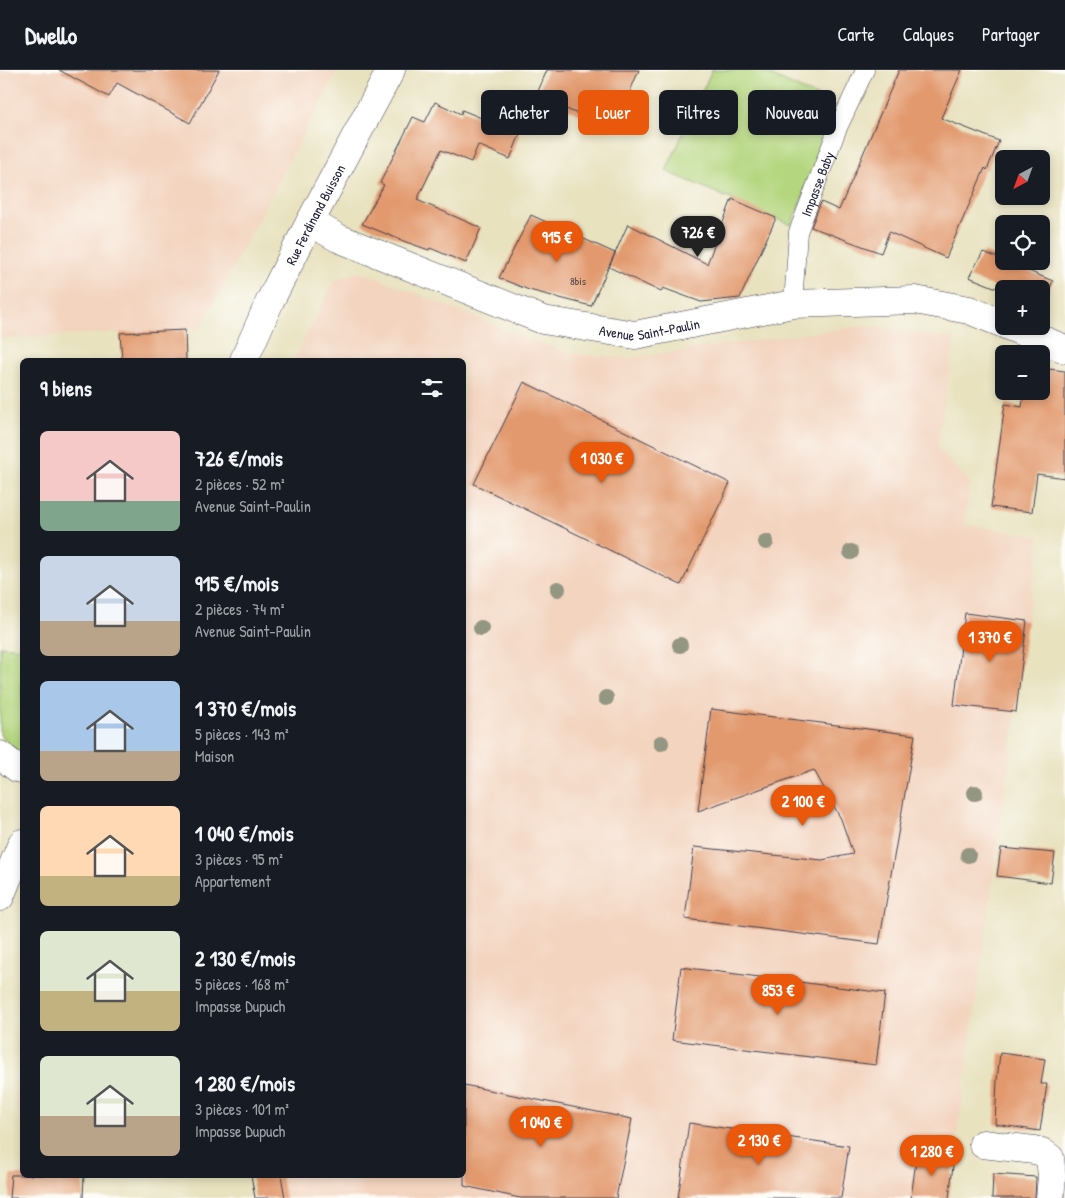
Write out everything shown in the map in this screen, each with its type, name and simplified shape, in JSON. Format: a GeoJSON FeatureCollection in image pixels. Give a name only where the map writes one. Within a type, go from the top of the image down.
{"type":"FeatureCollection","features":[{"type":"Feature","properties":{"kind":"street","name":"Rue Ferdinand Buisson"},"geometry":{"type":"LineString","coordinates":[[245,358],[270,302],[310,222],[391,70]]}},
{"type":"Feature","properties":{"kind":"street","name":"Avenue Saint-Paulin"},"geometry":{"type":"LineString","coordinates":[[310,222],[338,238],[543,320],[635,335],[792,304],[915,300],[969,310],[995,320]]}},
{"type":"Feature","properties":{"kind":"street"},"geometry":{"type":"LineString","coordinates":[[1030,335],[1065,349]]}},
{"type":"Feature","properties":{"kind":"street"},"geometry":{"type":"LineString","coordinates":[[0,755],[20,769]]}},
{"type":"Feature","properties":{"kind":"street"},"geometry":{"type":"LineString","coordinates":[[0,897],[20,848]]}},
{"type":"Feature","properties":{"kind":"street"},"geometry":{"type":"LineString","coordinates":[[983,1144],[1034,1150],[1042,1152],[1050,1158],[1052,1176],[1050,1198]]}},
{"type":"Feature","properties":{"kind":"lane","name":"Impasse Baby"},"geometry":{"type":"LineString","coordinates":[[792,304],[798,232],[837,130],[865,70]]}},
{"type":"Feature","properties":{"kind":"shaded area"},"geometry":{"type":"Polygon","coordinates":[[[0,70],[338,70],[200,329],[0,338],[0,70]]]}},
{"type":"Feature","properties":{"kind":"shaded area"},"geometry":{"type":"Polygon","coordinates":[[[359,271],[535,342],[566,352],[591,356],[631,358],[867,325],[954,339],[937,447],[970,483],[964,524],[1040,536],[954,1158],[917,1153],[911,1198],[285,1198],[282,1178],[466,1178],[466,358],[294,358],[335,281],[359,271]]]}},
{"type":"Feature","properties":{"kind":"shaded area"},"geometry":{"type":"Polygon","coordinates":[[[20,1053],[20,1109],[16,1108],[20,1053]]]}},
{"type":"Feature","properties":{"kind":"green space"},"geometry":{"type":"Polygon","coordinates":[[[712,70],[759,70],[803,90],[748,90],[748,135],[828,135],[791,225],[666,171],[682,135],[738,135],[738,90],[703,90],[712,70]]]}},
{"type":"Feature","properties":{"kind":"green space"},"geometry":{"type":"Polygon","coordinates":[[[836,105],[840,107],[836,117],[836,105]]]}},
{"type":"Feature","properties":{"kind":"green space"},"geometry":{"type":"Polygon","coordinates":[[[0,646],[20,648],[20,753],[0,735],[0,646]]]}},
{"type":"Feature","properties":{"kind":"building"},"geometry":{"type":"Polygon","coordinates":[[[59,70],[219,70],[190,123],[117,83],[109,97],[59,70]]]}},
{"type":"Feature","properties":{"kind":"building"},"geometry":{"type":"Polygon","coordinates":[[[547,70],[639,70],[631,90],[578,90],[578,114],[568,110],[568,90],[539,90],[547,70]]]}},
{"type":"Feature","properties":{"kind":"building"},"geometry":{"type":"Polygon","coordinates":[[[899,70],[962,70],[941,118],[999,141],[987,170],[985,168],[946,258],[889,232],[881,253],[811,227],[821,202],[839,210],[899,70]]]}},
{"type":"Feature","properties":{"kind":"building"},"geometry":{"type":"Polygon","coordinates":[[[435,102],[461,114],[462,110],[481,118],[481,135],[520,135],[510,159],[478,145],[471,162],[441,150],[417,200],[481,228],[466,263],[362,224],[384,185],[380,183],[413,117],[425,122],[435,102]]]}},
{"type":"Feature","properties":{"kind":"building"},"geometry":{"type":"Polygon","coordinates":[[[732,199],[776,218],[740,298],[701,302],[663,288],[661,292],[609,267],[628,224],[707,264],[732,199]]]}},
{"type":"Feature","properties":{"kind":"building"},"geometry":{"type":"Polygon","coordinates":[[[531,215],[615,253],[591,306],[529,290],[499,278],[531,215]]]}},
{"type":"Feature","properties":{"kind":"building"},"geometry":{"type":"Polygon","coordinates":[[[983,252],[995,257],[995,270],[1026,270],[1053,281],[1050,288],[1050,280],[995,280],[995,287],[969,277],[983,252]]]}},
{"type":"Feature","properties":{"kind":"building"},"geometry":{"type":"Polygon","coordinates":[[[185,330],[186,358],[122,358],[120,333],[185,330]]]}},
{"type":"Feature","properties":{"kind":"building"},"geometry":{"type":"Polygon","coordinates":[[[1050,369],[1065,371],[1065,478],[1037,474],[1032,512],[991,507],[1005,404],[1022,407],[1023,400],[1050,400],[1050,369]]]}},
{"type":"Feature","properties":{"kind":"building"},"geometry":{"type":"Polygon","coordinates":[[[524,382],[730,483],[681,585],[474,484],[524,382]]]}},
{"type":"Feature","properties":{"kind":"building"},"geometry":{"type":"Polygon","coordinates":[[[965,613],[1027,621],[1016,712],[954,705],[965,613]]]}},
{"type":"Feature","properties":{"kind":"building"},"geometry":{"type":"Polygon","coordinates":[[[711,709],[915,735],[879,944],[685,919],[694,847],[822,860],[853,854],[841,819],[814,770],[698,811],[711,709]]]}},
{"type":"Feature","properties":{"kind":"building"},"geometry":{"type":"Polygon","coordinates":[[[1001,848],[1055,853],[1051,883],[997,876],[1001,848]]]}},
{"type":"Feature","properties":{"kind":"building"},"geometry":{"type":"Polygon","coordinates":[[[681,967],[885,993],[876,1065],[672,1040],[681,967]]]}},
{"type":"Feature","properties":{"kind":"building"},"geometry":{"type":"Polygon","coordinates":[[[1000,1053],[1045,1059],[1041,1084],[1047,1084],[1040,1131],[995,1124],[1000,1053]]]}},
{"type":"Feature","properties":{"kind":"building"},"geometry":{"type":"Polygon","coordinates":[[[466,1085],[632,1119],[616,1198],[520,1198],[464,1186],[464,1178],[466,1178],[466,1085]]]}},
{"type":"Feature","properties":{"kind":"building"},"geometry":{"type":"Polygon","coordinates":[[[689,1123],[849,1146],[841,1198],[678,1198],[689,1123]]]}},
{"type":"Feature","properties":{"kind":"building"},"geometry":{"type":"Polygon","coordinates":[[[917,1153],[954,1158],[949,1198],[911,1198],[917,1153]]]}},
{"type":"Feature","properties":{"kind":"building"},"geometry":{"type":"Polygon","coordinates":[[[993,1174],[1036,1177],[1035,1198],[992,1198],[993,1174]]]}},
{"type":"Feature","properties":{"kind":"building"},"geometry":{"type":"Polygon","coordinates":[[[11,1175],[20,1175],[20,1178],[84,1178],[83,1198],[9,1198],[11,1175]]]}},
{"type":"Feature","properties":{"kind":"building"},"geometry":{"type":"Polygon","coordinates":[[[252,1178],[282,1178],[285,1198],[255,1198],[252,1178]]]}}]}
